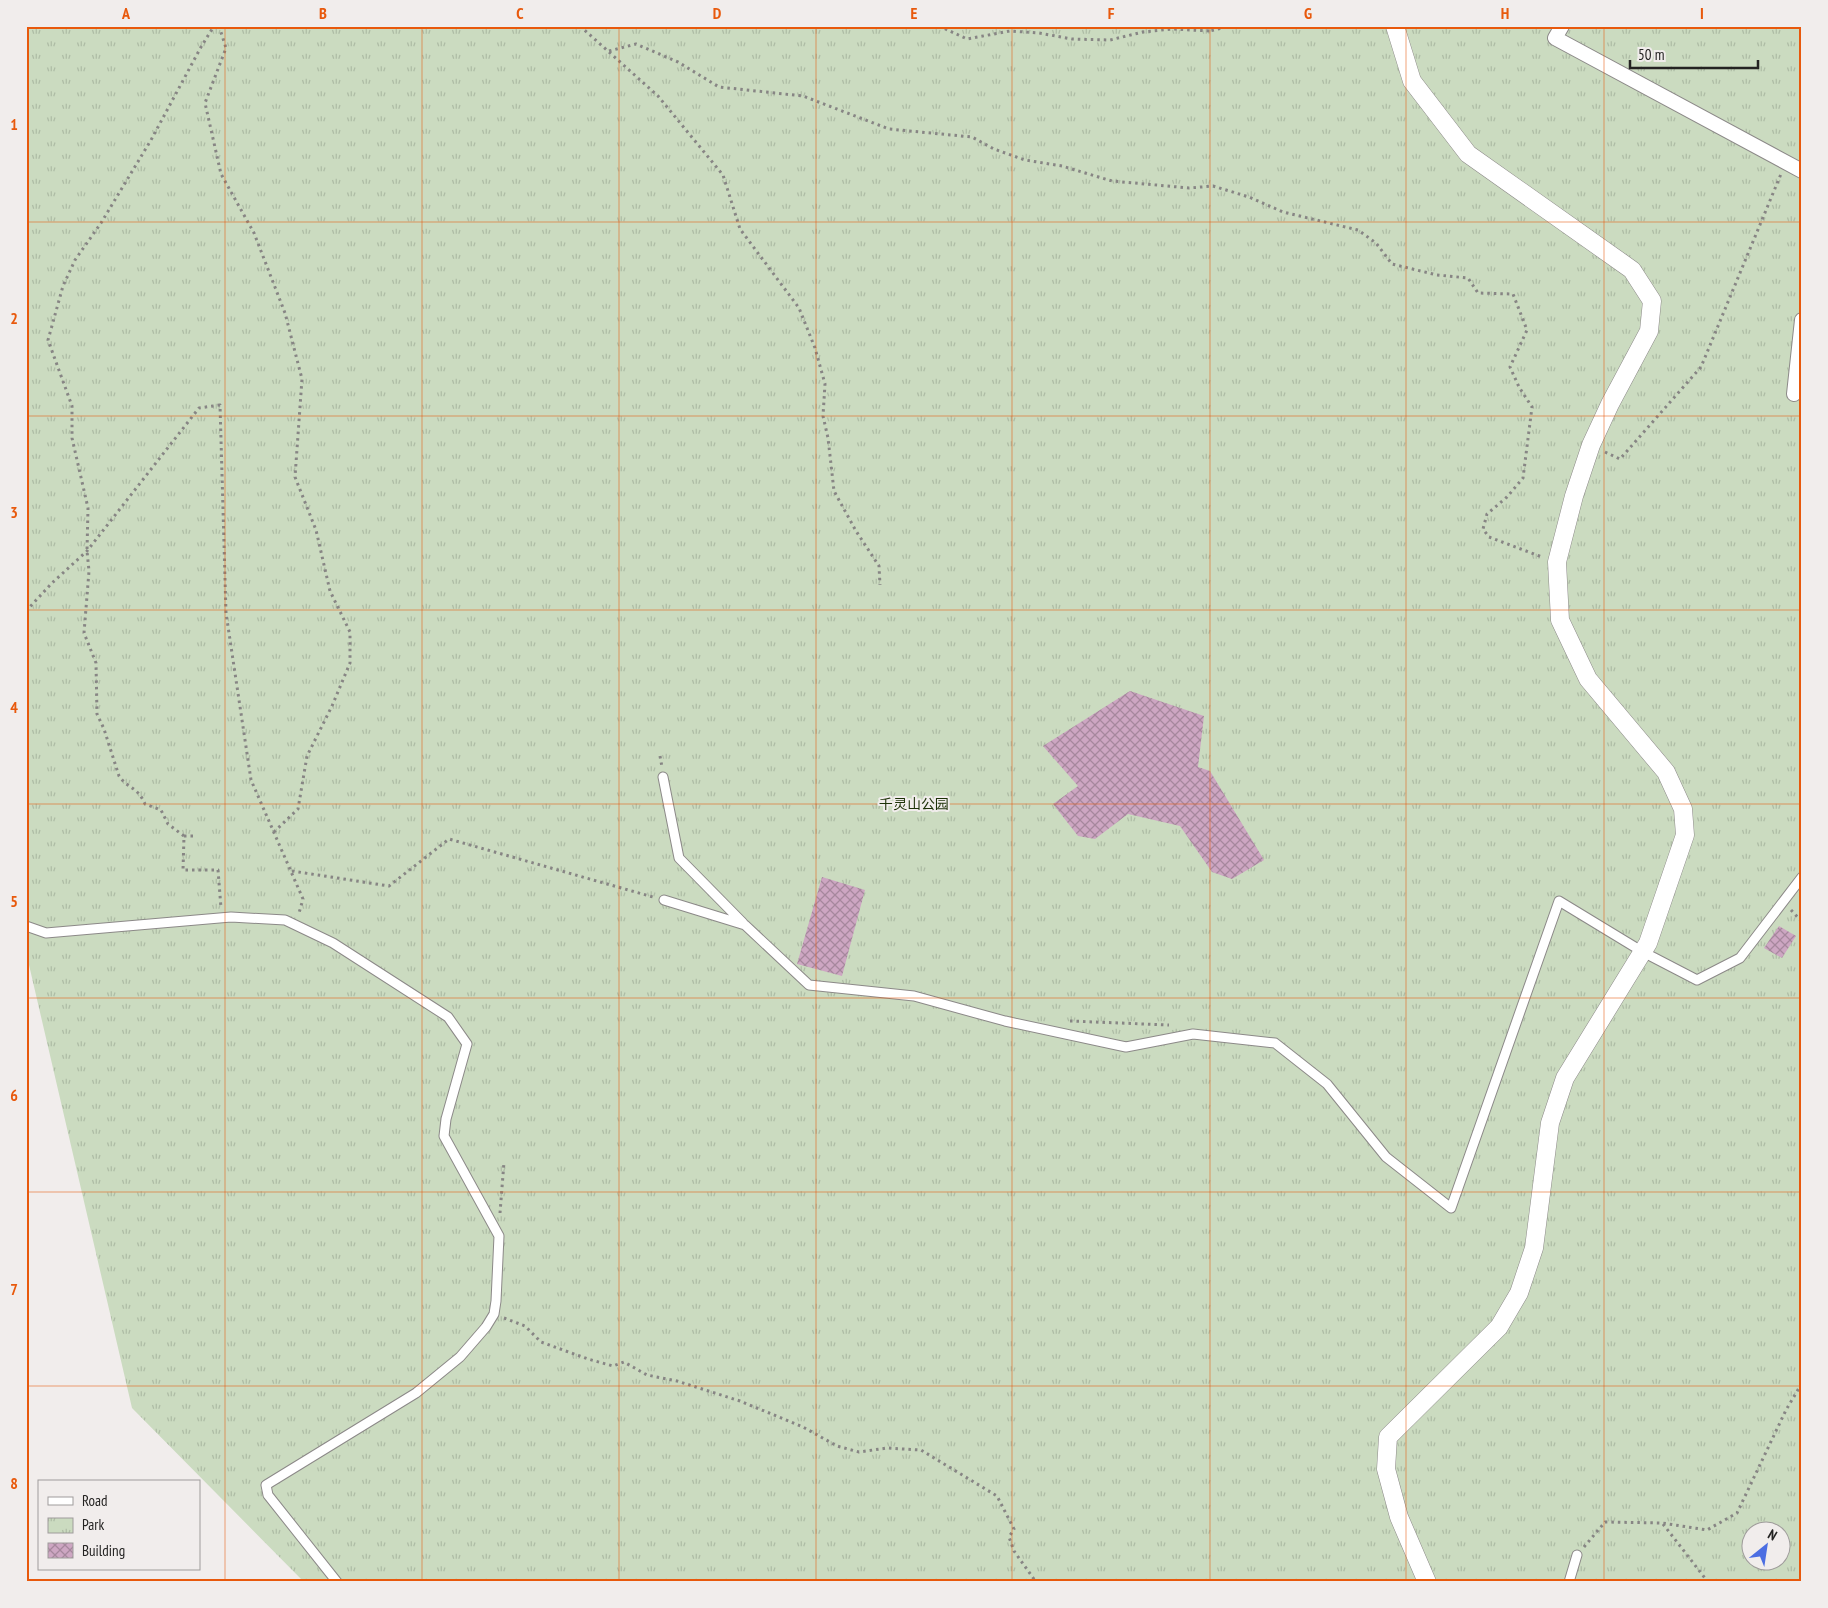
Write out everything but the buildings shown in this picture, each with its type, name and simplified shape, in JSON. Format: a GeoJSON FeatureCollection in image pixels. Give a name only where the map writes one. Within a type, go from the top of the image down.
{"type":"FeatureCollection","features":[{"type":"Feature","properties":{"kind":"street"},"geometry":{"type":"LineString","coordinates":[[1395,26],[1412,81],[1468,154],[1632,270],[1652,301],[1649,330],[1591,445],[1574,496],[1557,562],[1560,620],[1588,678],[1666,772],[1683,810],[1686,835],[1648,943],[1565,1078],[1550,1122],[1534,1248],[1519,1293],[1500,1327],[1388,1437],[1386,1469],[1399,1517],[1427,1582]]}},
{"type":"Feature","properties":{"kind":"street"},"geometry":{"type":"LineString","coordinates":[[1562,26],[1555,38],[1802,171]]}},
{"type":"Feature","properties":{"kind":"street"},"geometry":{"type":"LineString","coordinates":[[1794,394],[1802,320]]}},
{"type":"Feature","properties":{"kind":"lane"},"geometry":{"type":"LineString","coordinates":[[663,777],[678,858],[809,985],[914,996],[1005,1021],[1126,1047],[1192,1034],[1275,1043],[1327,1084],[1386,1157],[1451,1208],[1559,902],[1643,952],[1697,980],[1740,958],[1802,877]]}},
{"type":"Feature","properties":{"kind":"lane"},"geometry":{"type":"LineString","coordinates":[[664,900],[745,925]]}},
{"type":"Feature","properties":{"kind":"lane"},"geometry":{"type":"LineString","coordinates":[[26,926],[46,933],[222,918],[285,920],[333,943],[448,1017],[467,1044],[446,1119],[444,1136],[499,1236],[494,1314],[486,1327],[460,1357],[416,1393],[266,1485],[268,1495],[337,1582]]}},
{"type":"Feature","properties":{"kind":"lane"},"geometry":{"type":"LineString","coordinates":[[1569,1582],[1577,1555]]}},
{"type":"Feature","properties":{"kind":"path"},"geometry":{"type":"LineString","coordinates":[[193,836],[184,836],[168,824],[161,810],[145,804],[140,793],[123,782],[119,776],[104,729],[97,714],[96,663],[84,633],[89,571],[87,552],[88,508],[72,438],[72,406],[48,340],[63,286],[75,260],[101,223],[141,156],[214,26]]}},
{"type":"Feature","properties":{"kind":"path"},"geometry":{"type":"LineString","coordinates":[[219,26],[226,48],[206,103],[207,112],[221,174],[254,233],[285,314],[302,379],[295,477],[316,530],[330,590],[350,632],[350,663],[332,706],[307,756],[298,809],[274,832]]}},
{"type":"Feature","properties":{"kind":"path"},"geometry":{"type":"LineString","coordinates":[[580,26],[658,96],[723,174],[740,229],[799,308],[815,348],[825,384],[824,416],[834,491],[878,566],[880,585]]}},
{"type":"Feature","properties":{"kind":"path"},"geometry":{"type":"LineString","coordinates":[[939,26],[967,39],[1010,31],[1039,33],[1072,39],[1110,40],[1143,32],[1172,29],[1210,31],[1231,26]]}},
{"type":"Feature","properties":{"kind":"path"},"geometry":{"type":"LineString","coordinates":[[1210,26],[1210,31]]}},
{"type":"Feature","properties":{"kind":"path"},"geometry":{"type":"LineString","coordinates":[[609,51],[636,44],[678,62],[719,87],[803,96],[889,128],[972,137],[994,149],[1025,160],[1062,166],[1112,181],[1189,188],[1213,186],[1249,197],[1283,212],[1323,220],[1358,230],[1376,243],[1392,264],[1437,274],[1468,278],[1478,294],[1514,294],[1526,330],[1510,367],[1519,388],[1532,407],[1523,478],[1507,497],[1487,514],[1484,529],[1489,537],[1557,562]]}},
{"type":"Feature","properties":{"kind":"path"},"geometry":{"type":"LineString","coordinates":[[1591,445],[1620,459],[1701,368],[1786,162]]}},
{"type":"Feature","properties":{"kind":"path"},"geometry":{"type":"LineString","coordinates":[[26,611],[52,583],[87,552],[199,408],[220,406],[226,613],[251,780],[304,899],[295,924]]}},
{"type":"Feature","properties":{"kind":"path"},"geometry":{"type":"LineString","coordinates":[[184,836],[183,870],[218,870],[222,918]]}},
{"type":"Feature","properties":{"kind":"path"},"geometry":{"type":"LineString","coordinates":[[291,870],[389,886],[449,839],[664,900]]}},
{"type":"Feature","properties":{"kind":"path"},"geometry":{"type":"LineString","coordinates":[[1060,1020],[1185,1025],[1192,1034]]}},
{"type":"Feature","properties":{"kind":"path"},"geometry":{"type":"LineString","coordinates":[[499,1236],[504,1162]]}},
{"type":"Feature","properties":{"kind":"path"},"geometry":{"type":"LineString","coordinates":[[494,1314],[525,1326],[541,1342],[588,1360],[613,1366],[624,1362],[647,1375],[677,1381],[740,1401],[803,1427],[837,1446],[859,1452],[887,1448],[920,1450],[997,1496],[1014,1529],[1009,1537],[1014,1551],[1036,1582]]}},
{"type":"Feature","properties":{"kind":"path"},"geometry":{"type":"LineString","coordinates":[[1577,1555],[1605,1522],[1662,1523],[1707,1530],[1736,1512],[1767,1453],[1786,1410],[1802,1383]]}},
{"type":"Feature","properties":{"kind":"path"},"geometry":{"type":"LineString","coordinates":[[1662,1523],[1708,1582]]}},
{"type":"Feature","properties":{"kind":"green space","name":"千灵山公园"},"geometry":{"type":"Polygon","coordinates":[[[26,26],[1802,26],[1802,1582],[304,1582],[132,1408],[26,952],[26,26]]]}}]}
